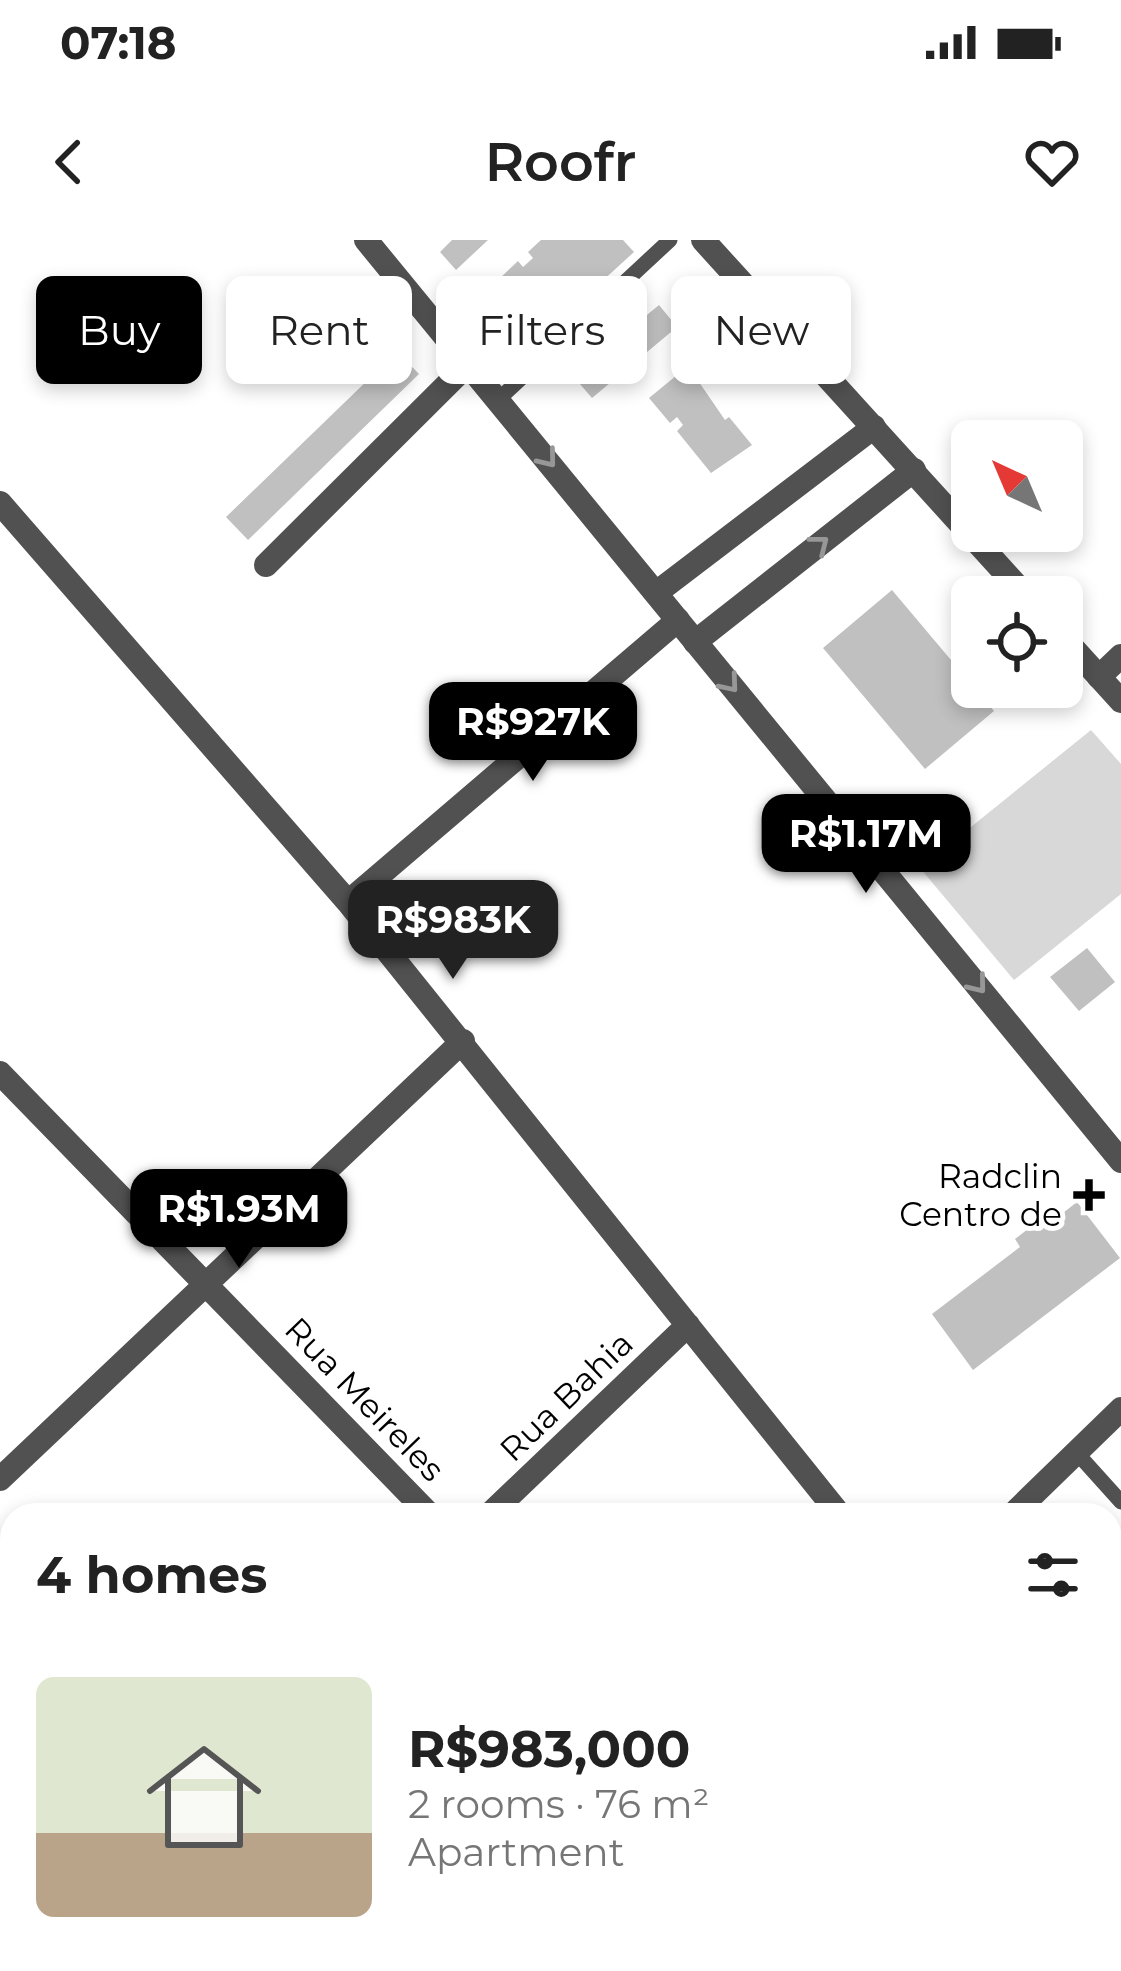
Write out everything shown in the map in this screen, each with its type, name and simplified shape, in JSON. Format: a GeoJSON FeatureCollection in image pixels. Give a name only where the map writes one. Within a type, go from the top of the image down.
{"type":"FeatureCollection","features":[{"type":"Feature","properties":{"kind":"street"},"geometry":{"type":"LineString","coordinates":[[366,240],[436,324]]}},
{"type":"Feature","properties":{"kind":"street"},"geometry":{"type":"LineString","coordinates":[[703,240],[1009,576]]}},
{"type":"Feature","properties":{"kind":"street"},"geometry":{"type":"LineString","coordinates":[[266,565],[448,384]]}},
{"type":"Feature","properties":{"kind":"street"},"geometry":{"type":"LineString","coordinates":[[486,384],[1121,1161]]}},
{"type":"Feature","properties":{"kind":"street"},"geometry":{"type":"LineString","coordinates":[[656,593],[874,427]]}},
{"type":"Feature","properties":{"kind":"street"},"geometry":{"type":"LineString","coordinates":[[695,642],[914,470]]}},
{"type":"Feature","properties":{"kind":"street"},"geometry":{"type":"LineString","coordinates":[[3,512],[348,902],[830,1503]]}},
{"type":"Feature","properties":{"kind":"street"},"geometry":{"type":"LineString","coordinates":[[348,902],[678,620]]}},
{"type":"Feature","properties":{"kind":"street"},"geometry":{"type":"LineString","coordinates":[[1099,676],[1121,656]]}},
{"type":"Feature","properties":{"kind":"street"},"geometry":{"type":"LineString","coordinates":[[1083,659],[1121,701]]}},
{"type":"Feature","properties":{"kind":"street"},"geometry":{"type":"LineString","coordinates":[[0,1478],[211,1285],[464,1041]]}},
{"type":"Feature","properties":{"kind":"street","name":"Rua Meireles"},"geometry":{"type":"LineString","coordinates":[[0,1073],[419,1503]]}},
{"type":"Feature","properties":{"kind":"street","name":"Rua Bahia"},"geometry":{"type":"LineString","coordinates":[[502,1503],[688,1324]]}},
{"type":"Feature","properties":{"kind":"street"},"geometry":{"type":"LineString","coordinates":[[1024,1503],[1121,1409]]}},
{"type":"Feature","properties":{"kind":"lane"},"geometry":{"type":"LineString","coordinates":[[499,399],[670,240]]}},
{"type":"Feature","properties":{"kind":"lane"},"geometry":{"type":"LineString","coordinates":[[1076,1452],[1121,1502]]}},
{"type":"Feature","properties":{"kind":"shaded area"},"geometry":{"type":"Polygon","coordinates":[[[1091,730],[1121,764],[1121,894],[1014,980],[920,868],[1091,730]]]}},
{"type":"Feature","properties":{"kind":"building"},"geometry":{"type":"Polygon","coordinates":[[[452,240],[488,240],[456,270],[440,252],[452,240]]]}},
{"type":"Feature","properties":{"kind":"building"},"geometry":{"type":"Polygon","coordinates":[[[541,240],[623,240],[634,252],[608,276],[502,276],[518,261],[523,267],[533,258],[528,252],[541,240]]]}},
{"type":"Feature","properties":{"kind":"building"},"geometry":{"type":"Polygon","coordinates":[[[659,305],[671,320],[671,332],[647,352],[647,315],[659,305]]]}},
{"type":"Feature","properties":{"kind":"building"},"geometry":{"type":"Polygon","coordinates":[[[671,380],[671,384],[700,384],[725,420],[729,417],[752,445],[711,473],[677,431],[683,425],[677,417],[670,423],[649,398],[671,380]]]}},
{"type":"Feature","properties":{"kind":"building"},"geometry":{"type":"Polygon","coordinates":[[[364,384],[409,384],[248,540],[226,517],[364,384]]]}},
{"type":"Feature","properties":{"kind":"building"},"geometry":{"type":"Polygon","coordinates":[[[580,384],[609,384],[592,398],[580,384]]]}},
{"type":"Feature","properties":{"kind":"building"},"geometry":{"type":"Polygon","coordinates":[[[892,590],[951,660],[951,708],[994,711],[925,769],[823,648],[892,590]]]}},
{"type":"Feature","properties":{"kind":"building"},"geometry":{"type":"Polygon","coordinates":[[[1087,948],[1115,982],[1079,1011],[1050,977],[1087,948]]]}},
{"type":"Feature","properties":{"kind":"building"},"geometry":{"type":"Polygon","coordinates":[[[1077,1202],[1120,1258],[973,1370],[932,1314],[1020,1247],[1015,1239],[1054,1209],[1059,1216],[1077,1202]]]}},
{"type":"Feature","properties":{"kind":"place","name":"Radclin Centro de"},"geometry":{"type":"Point","coordinates":[1089,1195]}}]}
